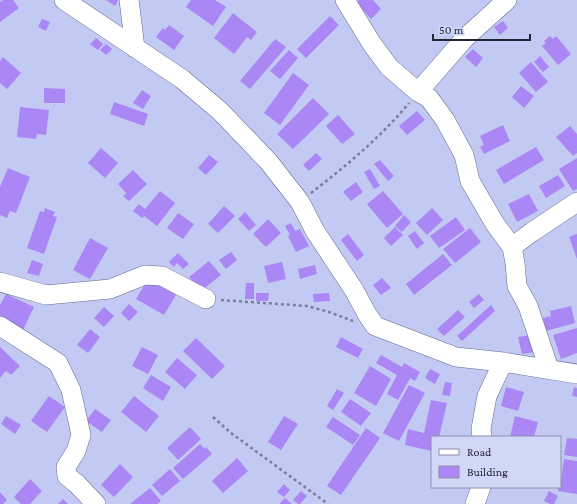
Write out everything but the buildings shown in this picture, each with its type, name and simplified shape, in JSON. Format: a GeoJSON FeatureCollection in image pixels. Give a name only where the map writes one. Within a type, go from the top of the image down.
{"type":"FeatureCollection","features":[{"type":"Feature","properties":{"kind":"street"},"geometry":{"type":"LineString","coordinates":[[64,0],[182,79],[220,111],[268,162],[300,202],[315,231],[354,290],[366,314],[375,326],[456,357],[503,362],[577,374]]}},
{"type":"Feature","properties":{"kind":"street"},"geometry":{"type":"LineString","coordinates":[[129,0],[135,48]]}},
{"type":"Feature","properties":{"kind":"street"},"geometry":{"type":"LineString","coordinates":[[344,0],[372,44],[389,67],[418,92],[429,98],[445,120],[464,155],[470,182],[495,224],[512,247],[517,286],[528,306],[549,369]]}},
{"type":"Feature","properties":{"kind":"street"},"geometry":{"type":"LineString","coordinates":[[418,92],[464,38],[508,0]]}},
{"type":"Feature","properties":{"kind":"street"},"geometry":{"type":"LineString","coordinates":[[512,247],[577,202]]}},
{"type":"Feature","properties":{"kind":"street"},"geometry":{"type":"LineString","coordinates":[[0,282],[46,295],[110,289],[145,275],[162,276],[206,299]]}},
{"type":"Feature","properties":{"kind":"street"},"geometry":{"type":"LineString","coordinates":[[0,326],[58,363],[71,390],[81,434],[76,451],[66,467],[67,476],[96,504]]}},
{"type":"Feature","properties":{"kind":"street"},"geometry":{"type":"LineString","coordinates":[[482,436],[487,396],[503,362]]}},
{"type":"Feature","properties":{"kind":"street"},"geometry":{"type":"LineString","coordinates":[[475,504],[481,488]]}},
{"type":"Feature","properties":{"kind":"path"},"geometry":{"type":"LineString","coordinates":[[300,202],[394,121],[418,92]]}},
{"type":"Feature","properties":{"kind":"path"},"geometry":{"type":"LineString","coordinates":[[206,299],[307,306],[356,322],[375,326]]}},
{"type":"Feature","properties":{"kind":"path"},"geometry":{"type":"LineString","coordinates":[[213,417],[230,433],[328,504]]}}]}
